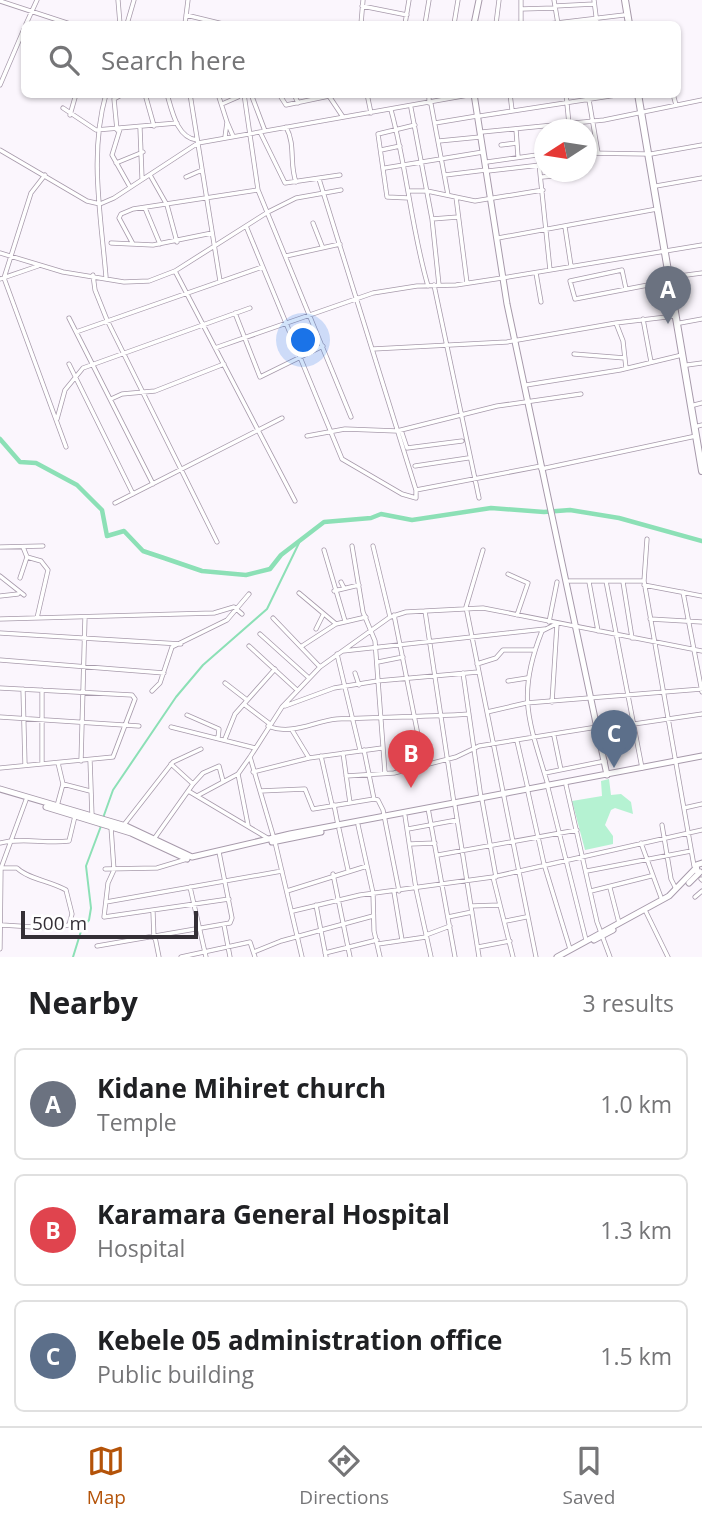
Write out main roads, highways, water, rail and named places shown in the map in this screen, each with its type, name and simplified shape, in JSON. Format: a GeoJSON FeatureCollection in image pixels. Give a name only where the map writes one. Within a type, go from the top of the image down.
{"type":"FeatureCollection","features":[{"type":"Feature","properties":{"kind":"highway"},"geometry":{"type":"LineString","coordinates":[[623,0],[626,21]]}},
{"type":"Feature","properties":{"kind":"highway"},"geometry":{"type":"LineString","coordinates":[[623,0],[626,21]]}},
{"type":"Feature","properties":{"kind":"highway"},"geometry":{"type":"LineString","coordinates":[[640,98],[657,209],[687,365],[698,404],[696,436],[702,471]]}},
{"type":"Feature","properties":{"kind":"highway"},"geometry":{"type":"LineString","coordinates":[[649,154],[666,252]]}},
{"type":"Feature","properties":{"kind":"highway"},"geometry":{"type":"LineString","coordinates":[[671,279],[682,355],[702,449]]}},
{"type":"Feature","properties":{"kind":"main road"},"geometry":{"type":"LineString","coordinates":[[476,21],[480,0]]}},
{"type":"Feature","properties":{"kind":"main road"},"geometry":{"type":"LineString","coordinates":[[476,98],[487,171]]}},
{"type":"Feature","properties":{"kind":"main road"},"geometry":{"type":"LineString","coordinates":[[481,134],[503,278],[577,626]]}},
{"type":"Feature","properties":{"kind":"main road"},"geometry":{"type":"LineString","coordinates":[[491,199],[503,278]]}},
{"type":"Feature","properties":{"kind":"main road"},"geometry":{"type":"LineString","coordinates":[[516,341],[528,403]]}},
{"type":"Feature","properties":{"kind":"main road"},"geometry":{"type":"LineString","coordinates":[[556,527],[609,775]]}},
{"type":"Feature","properties":{"kind":"main road"},"geometry":{"type":"LineString","coordinates":[[599,728],[609,775]]}},
{"type":"Feature","properties":{"kind":"main road"},"geometry":{"type":"LineString","coordinates":[[548,787],[702,758]]}},
{"type":"Feature","properties":{"kind":"main road"},"geometry":{"type":"LineString","coordinates":[[110,825],[123,825],[187,859],[428,809],[677,763]]}},
{"type":"Feature","properties":{"kind":"main road"},"geometry":{"type":"LineString","coordinates":[[0,791],[75,816],[93,818]]}},
{"type":"Feature","properties":{"kind":"main road"},"geometry":{"type":"LineString","coordinates":[[0,791],[93,818],[188,856],[219,853]]}},
{"type":"Feature","properties":{"kind":"main road"},"geometry":{"type":"LineString","coordinates":[[338,827],[405,816],[428,809]]}},
{"type":"Feature","properties":{"kind":"main road"},"geometry":{"type":"LineString","coordinates":[[563,957],[662,900],[700,870]]}},
{"type":"Feature","properties":{"kind":"main road"},"geometry":{"type":"LineString","coordinates":[[557,957],[677,895],[700,870]]}},
{"type":"Feature","properties":{"kind":"waterway"},"geometry":{"type":"LineString","coordinates":[[0,439],[20,462],[36,463],[77,485],[102,510],[107,536],[124,531],[143,551],[202,571],[246,575],[270,569],[281,555],[324,522],[371,518],[381,514],[412,520],[491,508],[544,512],[570,510],[619,518],[702,541]]}},
{"type":"Feature","properties":{"kind":"waterway"},"geometry":{"type":"LineString","coordinates":[[103,818],[113,790],[176,697],[203,665],[267,609],[299,543]]}},
{"type":"Feature","properties":{"kind":"waterway"},"geometry":{"type":"LineString","coordinates":[[73,957],[82,928],[89,920],[91,908],[86,866],[101,826]]}},
{"type":"Feature","properties":{"kind":"place","name":"Kidane Mihiret church"},"geometry":{"type":"Point","coordinates":[668,324]}},
{"type":"Feature","properties":{"kind":"place","name":"Kebele 05 administration office"},"geometry":{"type":"Point","coordinates":[614,768]}},
{"type":"Feature","properties":{"kind":"place","name":"Karamara General Hospital"},"geometry":{"type":"Point","coordinates":[411,788]}}]}
